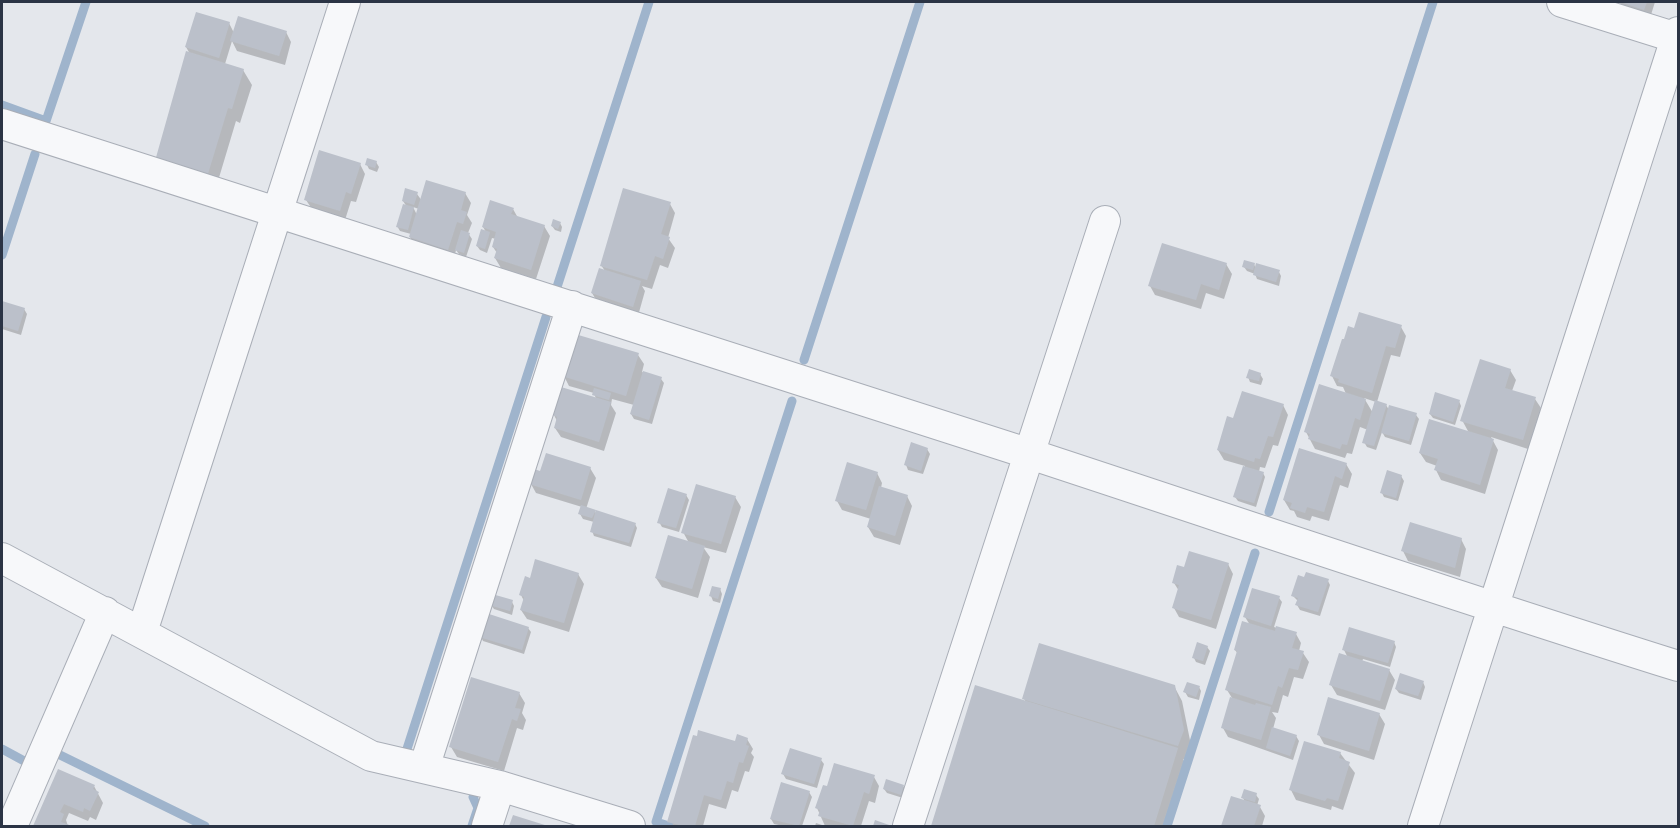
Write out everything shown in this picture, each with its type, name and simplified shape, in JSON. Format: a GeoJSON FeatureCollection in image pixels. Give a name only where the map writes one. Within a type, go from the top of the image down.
{"type":"FeatureCollection","features":[{"type":"Feature","properties":{"kind":"street"},"geometry":{"type":"LineString","coordinates":[[142,632],[345,2]]}},
{"type":"Feature","properties":{"kind":"street"},"geometry":{"type":"LineString","coordinates":[[1423,826],[1678,35],[1562,2]]}},
{"type":"Feature","properties":{"kind":"street"},"geometry":{"type":"LineString","coordinates":[[2,124],[279,211],[1030,454],[1493,608],[1678,666]]}},
{"type":"Feature","properties":{"kind":"street"},"geometry":{"type":"LineString","coordinates":[[908,826],[1105,221]]}},
{"type":"Feature","properties":{"kind":"street"},"geometry":{"type":"LineString","coordinates":[[424,768],[572,306]]}},
{"type":"Feature","properties":{"kind":"street"},"geometry":{"type":"LineString","coordinates":[[2,558],[371,756],[500,786],[630,826]]}},
{"type":"Feature","properties":{"kind":"street"},"geometry":{"type":"LineString","coordinates":[[12,826],[105,612]]}},
{"type":"Feature","properties":{"kind":"street"},"geometry":{"type":"LineString","coordinates":[[487,826],[500,786]]}},
{"type":"Feature","properties":{"kind":"building"},"geometry":{"type":"Polygon","coordinates":[[[1620,2],[1647,2],[1644,10],[1620,2]]]}},
{"type":"Feature","properties":{"kind":"building"},"geometry":{"type":"Polygon","coordinates":[[[196,12],[230,22],[219,58],[185,47],[196,12]]]}},
{"type":"Feature","properties":{"kind":"building"},"geometry":{"type":"Polygon","coordinates":[[[238,16],[287,31],[279,56],[230,41],[238,16]]]}},
{"type":"Feature","properties":{"kind":"building"},"geometry":{"type":"Polygon","coordinates":[[[186,51],[244,69],[232,109],[228,108],[207,177],[155,161],[186,51]]]}},
{"type":"Feature","properties":{"kind":"building"},"geometry":{"type":"Polygon","coordinates":[[[319,150],[361,163],[351,194],[346,192],[340,211],[304,200],[319,150]]]}},
{"type":"Feature","properties":{"kind":"building"},"geometry":{"type":"Polygon","coordinates":[[[367,158],[377,161],[375,168],[365,165],[367,158]]]}},
{"type":"Feature","properties":{"kind":"building"},"geometry":{"type":"Polygon","coordinates":[[[426,180],[466,192],[461,210],[467,212],[463,224],[457,222],[448,250],[409,237],[426,180]]]}},
{"type":"Feature","properties":{"kind":"building"},"geometry":{"type":"Polygon","coordinates":[[[405,188],[418,192],[414,205],[402,201],[405,188]]]}},
{"type":"Feature","properties":{"kind":"building"},"geometry":{"type":"Polygon","coordinates":[[[623,188],[671,202],[661,234],[670,237],[663,259],[655,256],[647,280],[600,266],[623,188]]]}},
{"type":"Feature","properties":{"kind":"building"},"geometry":{"type":"Polygon","coordinates":[[[490,200],[514,208],[511,214],[545,225],[531,270],[494,258],[497,249],[492,247],[496,232],[482,227],[490,200]]]}},
{"type":"Feature","properties":{"kind":"building"},"geometry":{"type":"Polygon","coordinates":[[[403,204],[414,207],[408,230],[396,227],[403,204]]]}},
{"type":"Feature","properties":{"kind":"building"},"geometry":{"type":"Polygon","coordinates":[[[553,219],[561,222],[558,229],[551,226],[553,219]]]}},
{"type":"Feature","properties":{"kind":"building"},"geometry":{"type":"Polygon","coordinates":[[[481,229],[490,232],[485,249],[476,246],[481,229]]]}},
{"type":"Feature","properties":{"kind":"building"},"geometry":{"type":"Polygon","coordinates":[[[461,230],[470,233],[464,253],[455,250],[461,230]]]}},
{"type":"Feature","properties":{"kind":"building"},"geometry":{"type":"Polygon","coordinates":[[[1162,243],[1227,263],[1219,290],[1201,284],[1196,300],[1148,286],[1162,243]]]}},
{"type":"Feature","properties":{"kind":"building"},"geometry":{"type":"Polygon","coordinates":[[[1244,260],[1255,263],[1253,270],[1242,267],[1244,260]]]}},
{"type":"Feature","properties":{"kind":"building"},"geometry":{"type":"Polygon","coordinates":[[[1256,263],[1280,270],[1276,282],[1253,275],[1256,263]]]}},
{"type":"Feature","properties":{"kind":"building"},"geometry":{"type":"Polygon","coordinates":[[[599,268],[641,281],[633,307],[591,293],[599,268]]]}},
{"type":"Feature","properties":{"kind":"building"},"geometry":{"type":"Polygon","coordinates":[[[2,301],[25,308],[18,331],[2,326],[2,301]]]}},
{"type":"Feature","properties":{"kind":"building"},"geometry":{"type":"Polygon","coordinates":[[[1359,312],[1402,325],[1395,348],[1386,346],[1372,393],[1338,382],[1339,379],[1330,376],[1342,339],[1344,339],[1348,326],[1354,328],[1359,312]]]}},
{"type":"Feature","properties":{"kind":"building"},"geometry":{"type":"Polygon","coordinates":[[[575,334],[639,353],[626,396],[562,376],[575,334]]]}},
{"type":"Feature","properties":{"kind":"building"},"geometry":{"type":"Polygon","coordinates":[[[1480,359],[1511,369],[1505,388],[1536,397],[1523,440],[1460,421],[1480,359]]]}},
{"type":"Feature","properties":{"kind":"building"},"geometry":{"type":"Polygon","coordinates":[[[1249,369],[1261,373],[1259,381],[1246,378],[1249,369]]]}},
{"type":"Feature","properties":{"kind":"building"},"geometry":{"type":"Polygon","coordinates":[[[643,371],[662,377],[649,420],[630,414],[643,371]]]}},
{"type":"Feature","properties":{"kind":"building"},"geometry":{"type":"Polygon","coordinates":[[[1319,384],[1366,399],[1360,420],[1355,418],[1347,445],[1342,444],[1340,449],[1308,439],[1310,434],[1304,432],[1319,384]]]}},
{"type":"Feature","properties":{"kind":"building"},"geometry":{"type":"Polygon","coordinates":[[[561,387],[611,402],[599,442],[554,428],[557,417],[553,415],[561,387]]]}},
{"type":"Feature","properties":{"kind":"building"},"geometry":{"type":"Polygon","coordinates":[[[594,388],[611,393],[609,400],[592,395],[594,388]]]}},
{"type":"Feature","properties":{"kind":"building"},"geometry":{"type":"Polygon","coordinates":[[[1242,391],[1284,404],[1273,437],[1268,436],[1260,459],[1255,458],[1254,462],[1217,450],[1227,416],[1233,418],[1242,391]]]}},
{"type":"Feature","properties":{"kind":"building"},"geometry":{"type":"Polygon","coordinates":[[[1435,392],[1460,400],[1453,422],[1429,414],[1435,392]]]}},
{"type":"Feature","properties":{"kind":"building"},"geometry":{"type":"Polygon","coordinates":[[[1375,400],[1387,404],[1374,446],[1362,443],[1375,400]]]}},
{"type":"Feature","properties":{"kind":"building"},"geometry":{"type":"Polygon","coordinates":[[[1389,405],[1417,413],[1409,441],[1381,433],[1389,405]]]}},
{"type":"Feature","properties":{"kind":"building"},"geometry":{"type":"Polygon","coordinates":[[[1429,419],[1494,439],[1480,485],[1434,470],[1438,459],[1419,453],[1429,419]]]}},
{"type":"Feature","properties":{"kind":"building"},"geometry":{"type":"Polygon","coordinates":[[[911,442],[928,448],[921,471],[904,465],[911,442]]]}},
{"type":"Feature","properties":{"kind":"building"},"geometry":{"type":"Polygon","coordinates":[[[1299,448],[1347,463],[1342,479],[1335,476],[1324,512],[1307,507],[1305,513],[1290,508],[1292,503],[1283,500],[1299,448]]]}},
{"type":"Feature","properties":{"kind":"building"},"geometry":{"type":"Polygon","coordinates":[[[546,453],[591,467],[581,500],[529,484],[534,469],[540,471],[546,453]]]}},
{"type":"Feature","properties":{"kind":"building"},"geometry":{"type":"Polygon","coordinates":[[[847,462],[878,472],[866,510],[835,501],[847,462]]]}},
{"type":"Feature","properties":{"kind":"building"},"geometry":{"type":"Polygon","coordinates":[[[1243,466],[1264,472],[1254,503],[1233,497],[1243,466]]]}},
{"type":"Feature","properties":{"kind":"building"},"geometry":{"type":"Polygon","coordinates":[[[1387,470],[1402,475],[1396,498],[1380,493],[1387,470]]]}},
{"type":"Feature","properties":{"kind":"building"},"geometry":{"type":"Polygon","coordinates":[[[696,484],[736,496],[721,544],[681,533],[696,484]]]}},
{"type":"Feature","properties":{"kind":"building"},"geometry":{"type":"Polygon","coordinates":[[[879,486],[908,495],[895,536],[867,527],[879,486]]]}},
{"type":"Feature","properties":{"kind":"building"},"geometry":{"type":"Polygon","coordinates":[[[668,488],[687,494],[676,528],[657,523],[668,488]]]}},
{"type":"Feature","properties":{"kind":"building"},"geometry":{"type":"Polygon","coordinates":[[[581,505],[596,510],[592,518],[578,514],[581,505]]]}},
{"type":"Feature","properties":{"kind":"building"},"geometry":{"type":"Polygon","coordinates":[[[596,510],[636,523],[629,543],[590,532],[596,510]]]}},
{"type":"Feature","properties":{"kind":"building"},"geometry":{"type":"Polygon","coordinates":[[[1410,522],[1462,538],[1455,568],[1401,551],[1410,522]]]}},
{"type":"Feature","properties":{"kind":"building"},"geometry":{"type":"Polygon","coordinates":[[[668,535],[705,546],[692,589],[655,578],[668,535]]]}},
{"type":"Feature","properties":{"kind":"building"},"geometry":{"type":"Polygon","coordinates":[[[1189,551],[1229,563],[1211,620],[1172,608],[1179,585],[1172,583],[1177,565],[1184,567],[1189,551]]]}},
{"type":"Feature","properties":{"kind":"building"},"geometry":{"type":"Polygon","coordinates":[[[535,559],[579,573],[564,623],[520,610],[524,597],[519,595],[525,576],[530,578],[535,559]]]}},
{"type":"Feature","properties":{"kind":"building"},"geometry":{"type":"Polygon","coordinates":[[[1306,572],[1329,579],[1318,612],[1295,605],[1298,598],[1291,596],[1298,575],[1304,577],[1306,572]]]}},
{"type":"Feature","properties":{"kind":"building"},"geometry":{"type":"Polygon","coordinates":[[[712,586],[721,588],[718,599],[709,596],[712,586]]]}},
{"type":"Feature","properties":{"kind":"building"},"geometry":{"type":"Polygon","coordinates":[[[1252,588],[1280,596],[1271,626],[1243,617],[1252,588]]]}},
{"type":"Feature","properties":{"kind":"building"},"geometry":{"type":"Polygon","coordinates":[[[492,594],[513,600],[510,611],[489,605],[492,594]]]}},
{"type":"Feature","properties":{"kind":"building"},"geometry":{"type":"Polygon","coordinates":[[[486,613],[529,627],[522,650],[479,637],[486,613]]]}},
{"type":"Feature","properties":{"kind":"building"},"geometry":{"type":"Polygon","coordinates":[[[1242,621],[1275,631],[1276,626],[1297,632],[1292,648],[1304,651],[1298,670],[1289,668],[1282,688],[1278,686],[1272,705],[1225,690],[1237,651],[1234,650],[1242,621]]]}},
{"type":"Feature","properties":{"kind":"building"},"geometry":{"type":"Polygon","coordinates":[[[1349,627],[1395,641],[1388,663],[1342,650],[1349,627]]]}},
{"type":"Feature","properties":{"kind":"building"},"geometry":{"type":"Polygon","coordinates":[[[1197,642],[1208,646],[1203,661],[1192,658],[1197,642]]]}},
{"type":"Feature","properties":{"kind":"building"},"geometry":{"type":"Polygon","coordinates":[[[1039,643],[1175,685],[1184,730],[1178,746],[1022,699],[1039,643]]]}},
{"type":"Feature","properties":{"kind":"building"},"geometry":{"type":"Polygon","coordinates":[[[1339,653],[1390,669],[1380,701],[1329,685],[1339,653]]]}},
{"type":"Feature","properties":{"kind":"building"},"geometry":{"type":"Polygon","coordinates":[[[1400,673],[1424,681],[1418,696],[1395,689],[1400,673]]]}},
{"type":"Feature","properties":{"kind":"building"},"geometry":{"type":"Polygon","coordinates":[[[471,677],[520,692],[515,708],[521,709],[517,721],[512,719],[498,762],[449,747],[471,677]]]}},
{"type":"Feature","properties":{"kind":"building"},"geometry":{"type":"Polygon","coordinates":[[[1187,682],[1200,686],[1196,697],[1183,692],[1187,682]]]}},
{"type":"Feature","properties":{"kind":"building"},"geometry":{"type":"Polygon","coordinates":[[[975,685],[1178,748],[1154,826],[931,826],[975,685]]]}},
{"type":"Feature","properties":{"kind":"building"},"geometry":{"type":"Polygon","coordinates":[[[1230,697],[1255,705],[1256,703],[1271,707],[1261,740],[1221,728],[1230,697]]]}},
{"type":"Feature","properties":{"kind":"building"},"geometry":{"type":"Polygon","coordinates":[[[1328,697],[1380,713],[1369,751],[1317,735],[1328,697]]]}},
{"type":"Feature","properties":{"kind":"building"},"geometry":{"type":"Polygon","coordinates":[[[1272,727],[1297,735],[1290,756],[1266,748],[1272,727]]]}},
{"type":"Feature","properties":{"kind":"building"},"geometry":{"type":"Polygon","coordinates":[[[698,730],[735,741],[737,734],[748,738],[746,745],[749,746],[743,763],[739,762],[733,783],[727,781],[721,800],[704,795],[695,826],[683,826],[667,822],[693,735],[697,736],[698,730]]]}},
{"type":"Feature","properties":{"kind":"building"},"geometry":{"type":"Polygon","coordinates":[[[1304,741],[1341,752],[1339,758],[1350,762],[1338,801],[1327,798],[1325,801],[1289,790],[1304,741]]]}},
{"type":"Feature","properties":{"kind":"building"},"geometry":{"type":"Polygon","coordinates":[[[790,748],[822,758],[814,784],[781,774],[790,748]]]}},
{"type":"Feature","properties":{"kind":"building"},"geometry":{"type":"Polygon","coordinates":[[[834,763],[875,775],[869,794],[864,792],[853,826],[818,816],[820,810],[815,808],[823,785],[827,786],[834,763]]]}},
{"type":"Feature","properties":{"kind":"building"},"geometry":{"type":"Polygon","coordinates":[[[58,769],[95,785],[93,789],[99,792],[90,811],[84,808],[83,812],[64,804],[60,812],[64,814],[61,822],[72,826],[33,826],[58,769]]]}},
{"type":"Feature","properties":{"kind":"building"},"geometry":{"type":"Polygon","coordinates":[[[886,779],[904,785],[901,795],[883,789],[886,779]]]}},
{"type":"Feature","properties":{"kind":"building"},"geometry":{"type":"Polygon","coordinates":[[[781,782],[810,791],[799,826],[770,819],[781,782]]]}},
{"type":"Feature","properties":{"kind":"building"},"geometry":{"type":"Polygon","coordinates":[[[1244,789],[1257,793],[1255,802],[1241,798],[1244,789]]]}},
{"type":"Feature","properties":{"kind":"building"},"geometry":{"type":"Polygon","coordinates":[[[1231,796],[1261,805],[1254,826],[1221,826],[1231,796]]]}},
{"type":"Feature","properties":{"kind":"building"},"geometry":{"type":"Polygon","coordinates":[[[513,815],[548,826],[509,826],[513,815]]]}},
{"type":"Feature","properties":{"kind":"building"},"geometry":{"type":"Polygon","coordinates":[[[875,820],[892,826],[873,826],[875,820]]]}},
{"type":"Feature","properties":{"kind":"waterway"},"geometry":{"type":"LineString","coordinates":[[2,105],[46,121],[86,2]]}},
{"type":"Feature","properties":{"kind":"waterway"},"geometry":{"type":"LineString","coordinates":[[557,287],[649,2]]}},
{"type":"Feature","properties":{"kind":"waterway"},"geometry":{"type":"LineString","coordinates":[[804,360],[920,2]]}},
{"type":"Feature","properties":{"kind":"waterway"},"geometry":{"type":"LineString","coordinates":[[1269,512],[1433,2]]}},
{"type":"Feature","properties":{"kind":"waterway"},"geometry":{"type":"LineString","coordinates":[[2,255],[35,154]]}},
{"type":"Feature","properties":{"kind":"waterway"},"geometry":{"type":"LineString","coordinates":[[406,752],[546,317]]}},
{"type":"Feature","properties":{"kind":"waterway"},"geometry":{"type":"LineString","coordinates":[[669,826],[656,822],[792,401]]}},
{"type":"Feature","properties":{"kind":"waterway"},"geometry":{"type":"LineString","coordinates":[[1167,826],[1255,553]]}},
{"type":"Feature","properties":{"kind":"waterway"},"geometry":{"type":"LineString","coordinates":[[2,749],[26,762]]}},
{"type":"Feature","properties":{"kind":"waterway"},"geometry":{"type":"LineString","coordinates":[[60,755],[205,826]]}},
{"type":"Feature","properties":{"kind":"waterway"},"geometry":{"type":"LineString","coordinates":[[472,826],[478,808],[473,797]]}}]}
